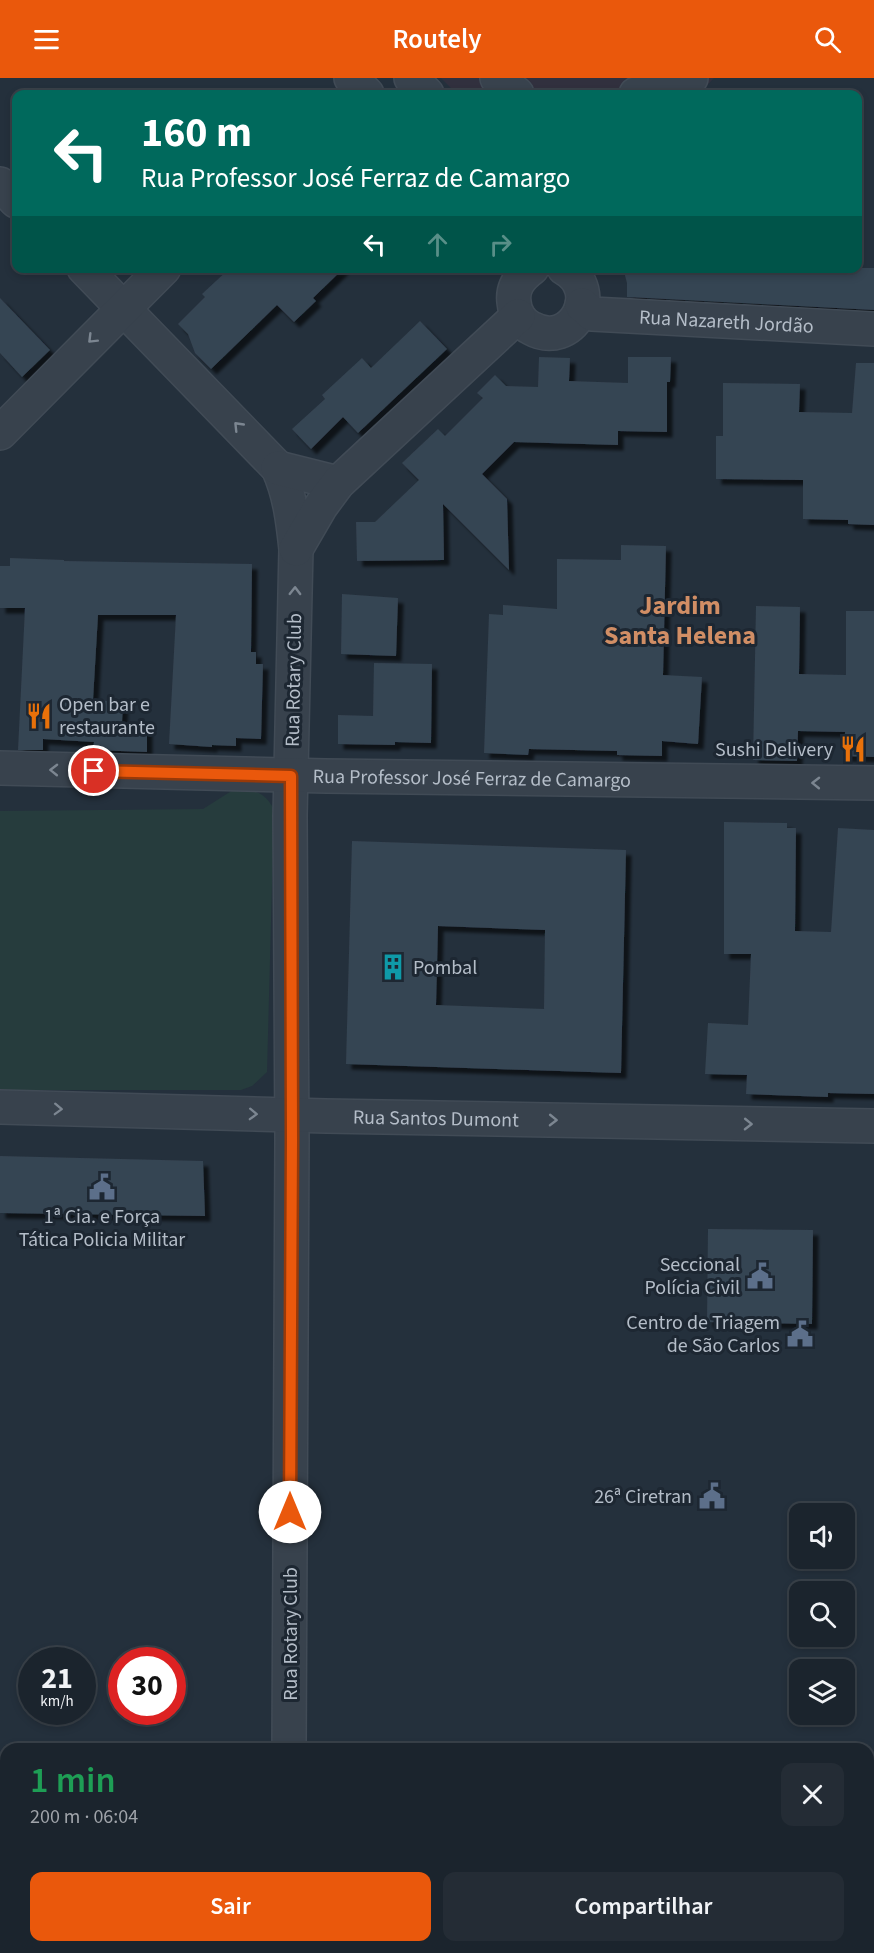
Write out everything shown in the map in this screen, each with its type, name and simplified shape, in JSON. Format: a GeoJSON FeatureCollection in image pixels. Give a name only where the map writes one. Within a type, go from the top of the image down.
{"type":"FeatureCollection","features":[{"type":"Feature","properties":{"kind":"street"},"geometry":{"type":"LineString","coordinates":[[411,78],[423,90]]}},
{"type":"Feature","properties":{"kind":"street"},"geometry":{"type":"LineString","coordinates":[[497,78],[512,90]]}},
{"type":"Feature","properties":{"kind":"street"},"geometry":{"type":"LineString","coordinates":[[666,90],[681,88],[691,78]]}},
{"type":"Feature","properties":{"kind":"street"},"geometry":{"type":"LineString","coordinates":[[0,184],[12,197]]}},
{"type":"Feature","properties":{"kind":"street","name":"Rua Rotary Club"},"geometry":{"type":"LineString","coordinates":[[89,273],[278,468],[290,504],[296,549],[291,776],[289,1743]]}},
{"type":"Feature","properties":{"kind":"street"},"geometry":{"type":"LineString","coordinates":[[0,433],[159,273]]}},
{"type":"Feature","properties":{"kind":"street"},"geometry":{"type":"LineString","coordinates":[[523,273],[513,293],[518,316],[525,326],[536,332],[548,334],[560,332],[570,326],[582,306],[582,293],[578,282],[571,273]]}},
{"type":"Feature","properties":{"kind":"street","name":"Rua Nazareth Jordão"},"geometry":{"type":"LineString","coordinates":[[582,306],[592,314],[874,329]]}},
{"type":"Feature","properties":{"kind":"street"},"geometry":{"type":"LineString","coordinates":[[296,549],[321,506],[338,483],[518,316]]}},
{"type":"Feature","properties":{"kind":"street"},"geometry":{"type":"LineString","coordinates":[[278,468],[338,483]]}},
{"type":"Feature","properties":{"kind":"street","name":"Rua Professor José Ferraz de Camargo"},"geometry":{"type":"LineString","coordinates":[[0,768],[291,776],[874,783]]}},
{"type":"Feature","properties":{"kind":"street","name":"Rua Santos Dumont"},"geometry":{"type":"LineString","coordinates":[[0,1107],[874,1126]]}},
{"type":"Feature","properties":{"kind":"shaded area"},"geometry":{"type":"Polygon","coordinates":[[[441,78],[714,78],[703,90],[453,90],[441,78]]]}},
{"type":"Feature","properties":{"kind":"green space"},"geometry":{"type":"Polygon","coordinates":[[[233,790],[257,792],[270,802],[274,809],[267,1072],[252,1086],[241,1090],[0,1090],[0,811],[203,809],[233,790]]]}},
{"type":"Feature","properties":{"kind":"building"},"geometry":{"type":"Polygon","coordinates":[[[862,268],[874,268],[874,310],[627,297],[624,273],[862,273],[862,268]]]}},
{"type":"Feature","properties":{"kind":"building"},"geometry":{"type":"Polygon","coordinates":[[[225,273],[339,273],[313,298],[316,301],[294,322],[277,305],[211,369],[195,353],[188,334],[178,324],[205,297],[202,294],[225,273]]]}},
{"type":"Feature","properties":{"kind":"building"},"geometry":{"type":"Polygon","coordinates":[[[0,298],[50,350],[22,377],[0,353],[0,298]]]}},
{"type":"Feature","properties":{"kind":"building"},"geometry":{"type":"Polygon","coordinates":[[[420,321],[447,349],[358,433],[343,417],[311,449],[292,429],[325,399],[322,395],[362,358],[371,368],[420,321]]]}},
{"type":"Feature","properties":{"kind":"building"},"geometry":{"type":"Polygon","coordinates":[[[539,357],[570,358],[569,381],[628,383],[628,357],[671,357],[670,382],[667,382],[667,432],[618,431],[618,445],[514,442],[482,474],[507,499],[509,570],[443,504],[444,560],[357,561],[356,522],[375,522],[419,480],[402,463],[438,429],[445,436],[483,398],[477,393],[495,375],[506,386],[538,387],[539,357]]]}},
{"type":"Feature","properties":{"kind":"building"},"geometry":{"type":"Polygon","coordinates":[[[856,363],[874,363],[874,525],[848,524],[848,520],[803,519],[803,480],[716,479],[716,436],[723,436],[723,383],[800,384],[799,412],[852,413],[856,363]]]}},
{"type":"Feature","properties":{"kind":"building"},"geometry":{"type":"Polygon","coordinates":[[[621,545],[666,546],[663,675],[702,677],[698,744],[662,741],[662,756],[617,755],[617,751],[529,749],[528,755],[484,753],[489,614],[503,615],[503,605],[557,609],[557,559],[621,560],[621,545]]]}},
{"type":"Feature","properties":{"kind":"building"},"geometry":{"type":"Polygon","coordinates":[[[10,558],[252,564],[251,652],[256,652],[256,664],[263,664],[261,739],[236,738],[236,746],[169,744],[176,615],[98,615],[93,700],[123,702],[122,723],[147,724],[147,752],[93,750],[94,742],[43,739],[43,750],[18,750],[25,608],[0,608],[0,566],[10,566],[10,558]]]}},
{"type":"Feature","properties":{"kind":"building"},"geometry":{"type":"Polygon","coordinates":[[[342,594],[398,598],[396,656],[341,654],[342,594]]]}},
{"type":"Feature","properties":{"kind":"building"},"geometry":{"type":"Polygon","coordinates":[[[756,606],[800,607],[799,674],[846,675],[846,611],[874,611],[874,757],[844,756],[845,732],[798,731],[797,761],[753,760],[756,606]]]}},
{"type":"Feature","properties":{"kind":"building"},"geometry":{"type":"Polygon","coordinates":[[[374,663],[432,664],[431,743],[338,744],[338,715],[373,716],[374,663]]]}},
{"type":"Feature","properties":{"kind":"building"},"geometry":{"type":"Polygon","coordinates":[[[724,822],[787,823],[787,828],[796,828],[795,931],[831,932],[838,828],[874,830],[874,1094],[828,1093],[828,1097],[746,1094],[747,1075],[705,1074],[708,1023],[748,1025],[751,954],[724,954],[724,822]]]}},
{"type":"Feature","properties":{"kind":"building","name":"Pombal"},"geometry":{"type":"Polygon","coordinates":[[[352,841],[626,850],[621,1073],[346,1064],[352,841]],[[438,926],[436,1005],[544,1009],[545,930],[438,926]]]}},
{"type":"Feature","properties":{"kind":"building","name":"1ª Cia. e Força Tática Policia Militar"},"geometry":{"type":"Polygon","coordinates":[[[0,1156],[203,1161],[205,1216],[0,1213],[0,1156]]]}},
{"type":"Feature","properties":{"kind":"building","name":"Seccional Polícia Civil"},"geometry":{"type":"Polygon","coordinates":[[[708,1229],[813,1230],[812,1324],[707,1322],[708,1229]]]}},
{"type":"Feature","properties":{"kind":"place","name":"Open bar e restaurante"},"geometry":{"type":"Point","coordinates":[39,716]}},
{"type":"Feature","properties":{"kind":"place","name":"Sushi Delivery"},"geometry":{"type":"Point","coordinates":[853,749]}},
{"type":"Feature","properties":{"kind":"place","name":"Pombal"},"geometry":{"type":"Point","coordinates":[393,967]}},
{"type":"Feature","properties":{"kind":"place","name":"1ª Cia. e Força Tática Policia Militar"},"geometry":{"type":"Point","coordinates":[102,1187]}},
{"type":"Feature","properties":{"kind":"place","name":"Seccional Polícia Civil"},"geometry":{"type":"Point","coordinates":[760,1276]}},
{"type":"Feature","properties":{"kind":"place","name":"Centro de Triagem de São Carlos"},"geometry":{"type":"Point","coordinates":[800,1334]}},
{"type":"Feature","properties":{"kind":"place","name":"26ª Ciretran"},"geometry":{"type":"Point","coordinates":[712,1496]}},
{"type":"Feature","properties":{"kind":"district","name":"Jardim Santa Helena"},"geometry":{"type":"Point","coordinates":[680,620]}},
{"type":"Feature","properties":{"kind":"route"},"geometry":{"type":"LineString","coordinates":[[94,771],[291,776],[290,1512]]}}]}
